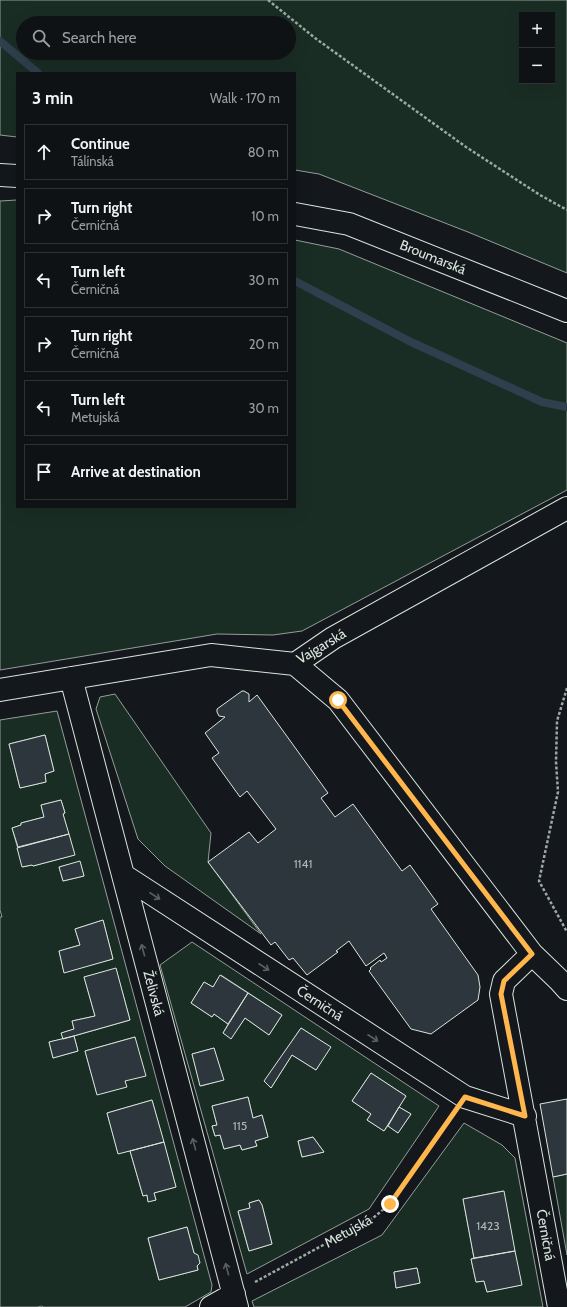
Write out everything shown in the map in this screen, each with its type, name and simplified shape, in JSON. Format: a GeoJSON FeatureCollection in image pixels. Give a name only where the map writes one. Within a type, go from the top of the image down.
{"type":"FeatureCollection","features":[{"type":"Feature","properties":{"kind":"street"},"geometry":{"type":"LineString","coordinates":[[0,175],[16,176]]}},
{"type":"Feature","properties":{"kind":"street","name":"Broumarská"},"geometry":{"type":"LineString","coordinates":[[296,214],[349,224],[567,311]]}},
{"type":"Feature","properties":{"kind":"street","name":"Vajgarská"},"geometry":{"type":"LineString","coordinates":[[0,690],[211,655],[295,664],[333,638],[567,508]]}},
{"type":"Feature","properties":{"kind":"street"},"geometry":{"type":"LineString","coordinates":[[295,664],[338,700],[532,954],[560,980],[567,989]]}},
{"type":"Feature","properties":{"kind":"street","name":"Želivská"},"geometry":{"type":"LineString","coordinates":[[70,678],[236,1300]]}},
{"type":"Feature","properties":{"kind":"street","name":"Černičná"},"geometry":{"type":"LineString","coordinates":[[123,875],[465,1097],[525,1116]]}},
{"type":"Feature","properties":{"kind":"street","name":"Černičná"},"geometry":{"type":"LineString","coordinates":[[532,954],[504,981],[501,994],[560,1307]]}},
{"type":"Feature","properties":{"kind":"street"},"geometry":{"type":"LineString","coordinates":[[211,1307],[236,1300]]}},
{"type":"Feature","properties":{"kind":"path"},"geometry":{"type":"LineString","coordinates":[[268,0],[288,16]]}},
{"type":"Feature","properties":{"kind":"path"},"geometry":{"type":"LineString","coordinates":[[296,23],[466,147],[540,195],[567,210]]}},
{"type":"Feature","properties":{"kind":"path"},"geometry":{"type":"LineString","coordinates":[[567,688],[557,721],[556,762],[558,792],[539,881],[567,932]]}},
{"type":"Feature","properties":{"kind":"path","name":"Metujská"},"geometry":{"type":"LineString","coordinates":[[236,1300],[373,1218],[390,1204],[465,1097]]}},
{"type":"Feature","properties":{"kind":"green space"},"geometry":{"type":"Polygon","coordinates":[[[0,0],[567,0],[567,273],[468,232],[319,174],[296,170],[296,72],[16,72],[16,137],[0,135],[0,0]]]}},
{"type":"Feature","properties":{"kind":"green space"},"geometry":{"type":"Polygon","coordinates":[[[16,200],[16,508],[296,508],[296,240],[339,249],[567,343],[567,490],[302,631],[273,635],[217,634],[0,670],[0,201],[16,200]]]}},
{"type":"Feature","properties":{"kind":"green space"},"geometry":{"type":"Polygon","coordinates":[[[115,694],[211,833],[208,862],[261,934],[165,866],[138,839],[96,709],[100,697],[115,694]]]}},
{"type":"Feature","properties":{"kind":"green space"},"geometry":{"type":"Polygon","coordinates":[[[57,711],[212,1285],[211,1292],[185,1307],[0,1307],[0,917],[2,917],[0,910],[0,720],[57,711]],[[45,735],[9,744],[20,788],[46,782],[45,774],[54,771],[45,735]],[[61,800],[41,805],[44,817],[21,823],[21,825],[12,828],[23,867],[33,866],[74,855],[63,814],[65,813],[61,800]],[[80,862],[59,867],[63,881],[84,876],[80,862]],[[103,920],[75,929],[80,945],[59,951],[64,972],[113,959],[103,920]],[[116,969],[84,977],[95,1016],[72,1021],[74,1029],[62,1033],[63,1039],[49,1042],[53,1058],[78,1051],[74,1036],[130,1020],[116,969]],[[135,1037],[85,1051],[97,1094],[126,1086],[125,1081],[135,1037]],[[152,1100],[107,1113],[118,1153],[130,1151],[143,1196],[147,1195],[148,1201],[156,1200],[154,1193],[176,1187],[152,1100]],[[187,1227],[148,1238],[159,1280],[198,1270],[197,1266],[200,1263],[194,1253],[187,1227]]]}},
{"type":"Feature","properties":{"kind":"green space"},"geometry":{"type":"Polygon","coordinates":[[[192,942],[439,1106],[369,1209],[247,1274],[160,965],[192,942]],[[221,975],[213,987],[204,982],[191,1003],[212,1017],[214,1014],[228,1024],[223,1033],[231,1038],[245,1018],[269,1035],[282,1015],[221,975]],[[301,1028],[265,1081],[271,1088],[292,1055],[316,1070],[330,1047],[301,1028]],[[214,1048],[192,1054],[201,1086],[223,1080],[214,1048]],[[371,1073],[352,1101],[371,1114],[367,1120],[384,1131],[388,1126],[398,1133],[411,1114],[399,1107],[406,1096],[371,1073]],[[248,1097],[212,1106],[217,1125],[212,1126],[215,1136],[220,1135],[224,1149],[240,1145],[242,1150],[257,1146],[255,1141],[268,1137],[262,1115],[253,1118],[248,1097]],[[313,1137],[298,1141],[302,1157],[324,1152],[313,1137]],[[259,1200],[249,1203],[250,1208],[238,1212],[249,1251],[272,1244],[262,1205],[259,1200]]]}},
{"type":"Feature","properties":{"kind":"green space"},"geometry":{"type":"Polygon","coordinates":[[[464,1123],[502,1145],[515,1158],[543,1307],[254,1307],[252,1301],[382,1235],[464,1123]],[[503,1191],[463,1199],[474,1258],[471,1259],[476,1282],[484,1281],[487,1292],[521,1285],[503,1191]],[[417,1268],[394,1272],[396,1288],[420,1283],[417,1268]]]}},
{"type":"Feature","properties":{"kind":"green space"},"geometry":{"type":"Polygon","coordinates":[[[567,1174],[567,1255],[553,1177],[567,1174]]]}},
{"type":"Feature","properties":{"kind":"building"},"geometry":{"type":"Polygon","coordinates":[[[242,691],[249,694],[249,702],[257,695],[328,793],[321,798],[335,817],[353,804],[402,871],[410,865],[438,904],[431,909],[478,975],[480,987],[478,1000],[431,1034],[411,1029],[369,971],[371,969],[370,968],[380,960],[381,962],[387,958],[384,953],[366,966],[349,941],[336,951],[338,952],[307,975],[293,958],[289,960],[275,942],[271,945],[208,862],[249,832],[258,843],[276,829],[247,791],[240,797],[212,758],[219,753],[205,733],[225,717],[219,716],[217,709],[242,691]]]}},
{"type":"Feature","properties":{"kind":"building"},"geometry":{"type":"Polygon","coordinates":[[[45,735],[54,771],[45,774],[46,782],[20,788],[9,744],[45,735]]]}},
{"type":"Feature","properties":{"kind":"building"},"geometry":{"type":"Polygon","coordinates":[[[61,800],[65,813],[63,814],[69,834],[18,847],[12,828],[21,825],[21,823],[44,817],[41,805],[61,800]]]}},
{"type":"Feature","properties":{"kind":"building"},"geometry":{"type":"Polygon","coordinates":[[[69,834],[75,855],[33,866],[22,867],[17,848],[69,834]]]}},
{"type":"Feature","properties":{"kind":"building"},"geometry":{"type":"Polygon","coordinates":[[[80,861],[84,876],[63,881],[59,867],[80,861]]]}},
{"type":"Feature","properties":{"kind":"building"},"geometry":{"type":"Polygon","coordinates":[[[103,920],[113,959],[64,973],[59,951],[80,945],[75,929],[103,920]]]}},
{"type":"Feature","properties":{"kind":"building"},"geometry":{"type":"Polygon","coordinates":[[[116,968],[130,1020],[63,1039],[61,1033],[74,1029],[72,1021],[95,1016],[84,977],[116,968]]]}},
{"type":"Feature","properties":{"kind":"building"},"geometry":{"type":"Polygon","coordinates":[[[220,975],[248,993],[228,1024],[214,1014],[212,1017],[191,1003],[204,982],[213,987],[220,975]]]}},
{"type":"Feature","properties":{"kind":"building"},"geometry":{"type":"Polygon","coordinates":[[[248,993],[282,1015],[269,1035],[245,1018],[231,1039],[223,1033],[248,993]]]}},
{"type":"Feature","properties":{"kind":"building"},"geometry":{"type":"Polygon","coordinates":[[[301,1028],[331,1047],[316,1070],[292,1055],[271,1088],[264,1081],[301,1028]]]}},
{"type":"Feature","properties":{"kind":"building"},"geometry":{"type":"Polygon","coordinates":[[[74,1036],[78,1051],[53,1058],[49,1042],[74,1036]]]}},
{"type":"Feature","properties":{"kind":"building"},"geometry":{"type":"Polygon","coordinates":[[[135,1037],[146,1076],[125,1081],[127,1087],[97,1095],[85,1051],[135,1037]]]}},
{"type":"Feature","properties":{"kind":"building"},"geometry":{"type":"Polygon","coordinates":[[[214,1048],[224,1080],[200,1086],[192,1054],[214,1048]]]}},
{"type":"Feature","properties":{"kind":"building"},"geometry":{"type":"Polygon","coordinates":[[[371,1073],[406,1096],[384,1131],[367,1120],[371,1114],[352,1101],[371,1073]]]}},
{"type":"Feature","properties":{"kind":"building"},"geometry":{"type":"Polygon","coordinates":[[[248,1097],[253,1118],[262,1115],[268,1137],[255,1141],[257,1146],[242,1150],[240,1145],[224,1149],[220,1135],[215,1136],[212,1126],[217,1125],[212,1106],[248,1097]]]}},
{"type":"Feature","properties":{"kind":"building"},"geometry":{"type":"Polygon","coordinates":[[[567,1099],[567,1174],[553,1177],[540,1104],[567,1099]]]}},
{"type":"Feature","properties":{"kind":"building"},"geometry":{"type":"Polygon","coordinates":[[[152,1100],[164,1142],[118,1154],[107,1113],[152,1100]]]}},
{"type":"Feature","properties":{"kind":"building"},"geometry":{"type":"Polygon","coordinates":[[[399,1107],[411,1114],[398,1133],[388,1126],[399,1107]]]}},
{"type":"Feature","properties":{"kind":"building"},"geometry":{"type":"Polygon","coordinates":[[[313,1137],[324,1152],[302,1157],[298,1141],[313,1137]]]}},
{"type":"Feature","properties":{"kind":"building"},"geometry":{"type":"Polygon","coordinates":[[[164,1142],[176,1187],[154,1193],[156,1200],[148,1202],[147,1195],[143,1196],[130,1151],[164,1142]]]}},
{"type":"Feature","properties":{"kind":"building"},"geometry":{"type":"Polygon","coordinates":[[[504,1191],[515,1251],[474,1258],[463,1199],[504,1191]]]}},
{"type":"Feature","properties":{"kind":"building"},"geometry":{"type":"Polygon","coordinates":[[[259,1200],[262,1205],[272,1244],[249,1251],[238,1211],[250,1208],[249,1203],[259,1200]]]}},
{"type":"Feature","properties":{"kind":"building"},"geometry":{"type":"Polygon","coordinates":[[[187,1227],[194,1253],[198,1255],[200,1263],[197,1266],[198,1270],[159,1280],[148,1238],[187,1227]]]}},
{"type":"Feature","properties":{"kind":"building"},"geometry":{"type":"Polygon","coordinates":[[[515,1251],[522,1285],[487,1292],[484,1281],[476,1282],[471,1259],[515,1251]]]}},
{"type":"Feature","properties":{"kind":"building"},"geometry":{"type":"Polygon","coordinates":[[[417,1268],[420,1283],[396,1288],[394,1272],[417,1268]]]}},
{"type":"Feature","properties":{"kind":"waterway"},"geometry":{"type":"LineString","coordinates":[[0,41],[16,54]]}},
{"type":"Feature","properties":{"kind":"waterway"},"geometry":{"type":"LineString","coordinates":[[23,60],[37,72]]}},
{"type":"Feature","properties":{"kind":"waterway"},"geometry":{"type":"LineString","coordinates":[[296,282],[409,341],[542,402],[567,407]]}},
{"type":"Feature","properties":{"kind":"route"},"geometry":{"type":"LineString","coordinates":[[338,700],[532,954],[504,981],[501,994],[525,1116],[465,1097],[390,1204]]}}]}
